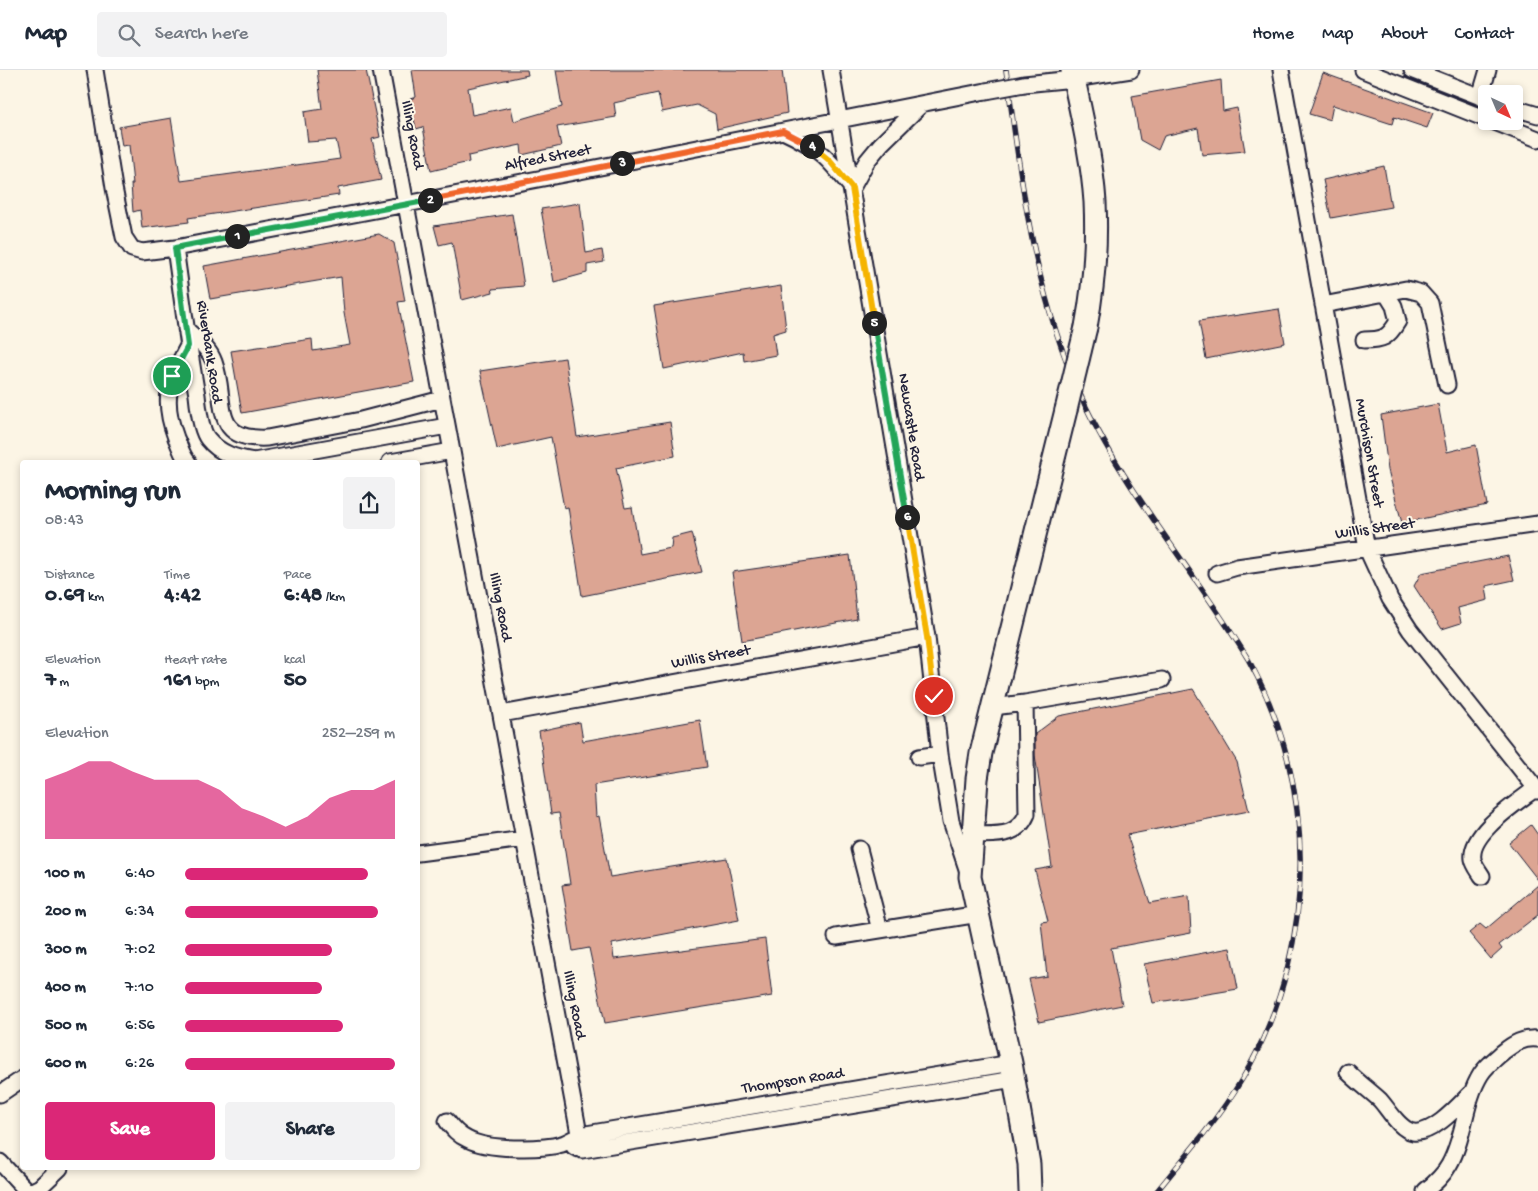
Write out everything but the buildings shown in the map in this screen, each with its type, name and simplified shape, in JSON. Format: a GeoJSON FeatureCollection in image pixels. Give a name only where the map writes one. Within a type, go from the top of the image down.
{"type":"FeatureCollection","features":[{"type":"Feature","properties":{"kind":"highway"},"geometry":{"type":"LineString","coordinates":[[1030,1191],[1029,1164],[1013,1071],[970,877],[977,779],[981,752],[1066,410],[1091,299],[1096,246],[1095,200],[1073,75]]}},
{"type":"Feature","properties":{"kind":"street"},"geometry":{"type":"LineString","coordinates":[[95,70],[124,237],[132,249],[142,252],[175,248]]}},
{"type":"Feature","properties":{"kind":"street","name":"Illing Road"},"geometry":{"type":"LineString","coordinates":[[381,70],[581,1142]]}},
{"type":"Feature","properties":{"kind":"street","name":"Newcastle Road"},"geometry":{"type":"LineString","coordinates":[[831,70],[927,637],[940,754],[951,820],[970,877]]}},
{"type":"Feature","properties":{"kind":"street","name":"Alfred Street"},"geometry":{"type":"LineString","coordinates":[[175,248],[986,91],[1073,75],[1127,70]]}},
{"type":"Feature","properties":{"kind":"street","name":"Murchison Street"},"geometry":{"type":"LineString","coordinates":[[1281,70],[1367,549],[1390,600],[1410,630],[1537,790]]}},
{"type":"Feature","properties":{"kind":"street"},"geometry":{"type":"LineString","coordinates":[[1363,70],[1478,116]]}},
{"type":"Feature","properties":{"kind":"street"},"geometry":{"type":"LineString","coordinates":[[1412,70],[1478,96]]}},
{"type":"Feature","properties":{"kind":"street"},"geometry":{"type":"LineString","coordinates":[[1485,85],[1488,70]]}},
{"type":"Feature","properties":{"kind":"street"},"geometry":{"type":"LineString","coordinates":[[783,131],[805,141],[829,160],[852,188],[867,161],[881,144],[923,104]]}},
{"type":"Feature","properties":{"kind":"street"},"geometry":{"type":"LineString","coordinates":[[1523,111],[1538,115]]}},
{"type":"Feature","properties":{"kind":"street"},"geometry":{"type":"LineString","coordinates":[[1515,130],[1538,139]]}},
{"type":"Feature","properties":{"kind":"street","name":"Riverbank Road"},"geometry":{"type":"LineString","coordinates":[[175,248],[188,346],[199,410],[206,437],[220,450],[234,458],[247,460]]}},
{"type":"Feature","properties":{"kind":"street"},"geometry":{"type":"LineString","coordinates":[[1323,305],[1406,289],[1414,290],[1426,298],[1430,304],[1447,385]]}},
{"type":"Feature","properties":{"kind":"street"},"geometry":{"type":"LineString","coordinates":[[1364,340],[1380,340],[1391,333],[1398,321],[1394,306],[1386,293]]}},
{"type":"Feature","properties":{"kind":"street"},"geometry":{"type":"LineString","coordinates":[[186,329],[206,348],[211,356],[218,377],[226,423],[232,432],[242,437],[253,439],[267,438],[361,420],[442,399]]}},
{"type":"Feature","properties":{"kind":"street"},"geometry":{"type":"LineString","coordinates":[[186,460],[174,430],[168,402],[168,391],[172,376],[188,346]]}},
{"type":"Feature","properties":{"kind":"street","name":"Riverbank Road"},"geometry":{"type":"LineString","coordinates":[[260,460],[448,426]]}},
{"type":"Feature","properties":{"kind":"street"},"geometry":{"type":"LineString","coordinates":[[401,460],[452,451]]}},
{"type":"Feature","properties":{"kind":"street","name":"Willis Street"},"geometry":{"type":"LineString","coordinates":[[1217,573],[1246,566],[1538,524]]}},
{"type":"Feature","properties":{"kind":"street","name":"Willis Street"},"geometry":{"type":"LineString","coordinates":[[501,714],[927,637]]}},
{"type":"Feature","properties":{"kind":"street"},"geometry":{"type":"LineString","coordinates":[[993,707],[1162,680]]}},
{"type":"Feature","properties":{"kind":"street"},"geometry":{"type":"LineString","coordinates":[[974,836],[1016,830],[1023,823],[1027,814],[1024,703]]}},
{"type":"Feature","properties":{"kind":"street"},"geometry":{"type":"LineString","coordinates":[[919,757],[940,754]]}},
{"type":"Feature","properties":{"kind":"street"},"geometry":{"type":"LineString","coordinates":[[1482,876],[1473,862],[1474,845],[1481,834],[1537,790]]}},
{"type":"Feature","properties":{"kind":"street"},"geometry":{"type":"LineString","coordinates":[[420,853],[524,839]]}},
{"type":"Feature","properties":{"kind":"street"},"geometry":{"type":"LineString","coordinates":[[859,849],[880,930]]}},
{"type":"Feature","properties":{"kind":"street"},"geometry":{"type":"LineString","coordinates":[[836,938],[979,914]]}},
{"type":"Feature","properties":{"kind":"street"},"geometry":{"type":"LineString","coordinates":[[1426,1191],[1441,1186],[1467,1116],[1472,1092],[1481,1074],[1492,1061],[1515,1043],[1533,1038],[1538,1039]]}},
{"type":"Feature","properties":{"kind":"street","name":"Thompson Road"},"geometry":{"type":"LineString","coordinates":[[447,1121],[456,1132],[468,1140],[484,1146],[533,1147],[581,1142],[1013,1071]]}},
{"type":"Feature","properties":{"kind":"street"},"geometry":{"type":"LineString","coordinates":[[1348,1072],[1380,1101],[1405,1128],[1413,1132],[1422,1131],[1445,1118],[1472,1092]]}},
{"type":"Feature","properties":{"kind":"street"},"geometry":{"type":"LineString","coordinates":[[0,1094],[20,1080]]}},
{"type":"Feature","properties":{"kind":"street"},"geometry":{"type":"LineString","coordinates":[[0,1162],[25,1189],[32,1191],[40,1188],[58,1170]]}},
{"type":"Feature","properties":{"kind":"railway"},"geometry":{"type":"LineString","coordinates":[[1006,70],[1032,240],[1053,323],[1068,364],[1085,405],[1111,454],[1248,659],[1271,707],[1287,758],[1297,810],[1300,863],[1297,916],[1287,968],[1271,1019],[1249,1067],[1229,1100],[1157,1191]]}},
{"type":"Feature","properties":{"kind":"route"},"geometry":{"type":"LineString","coordinates":[[172,376],[188,346],[175,248],[783,131],[815,148],[829,160],[852,188],[927,637],[934,696]]}}]}
